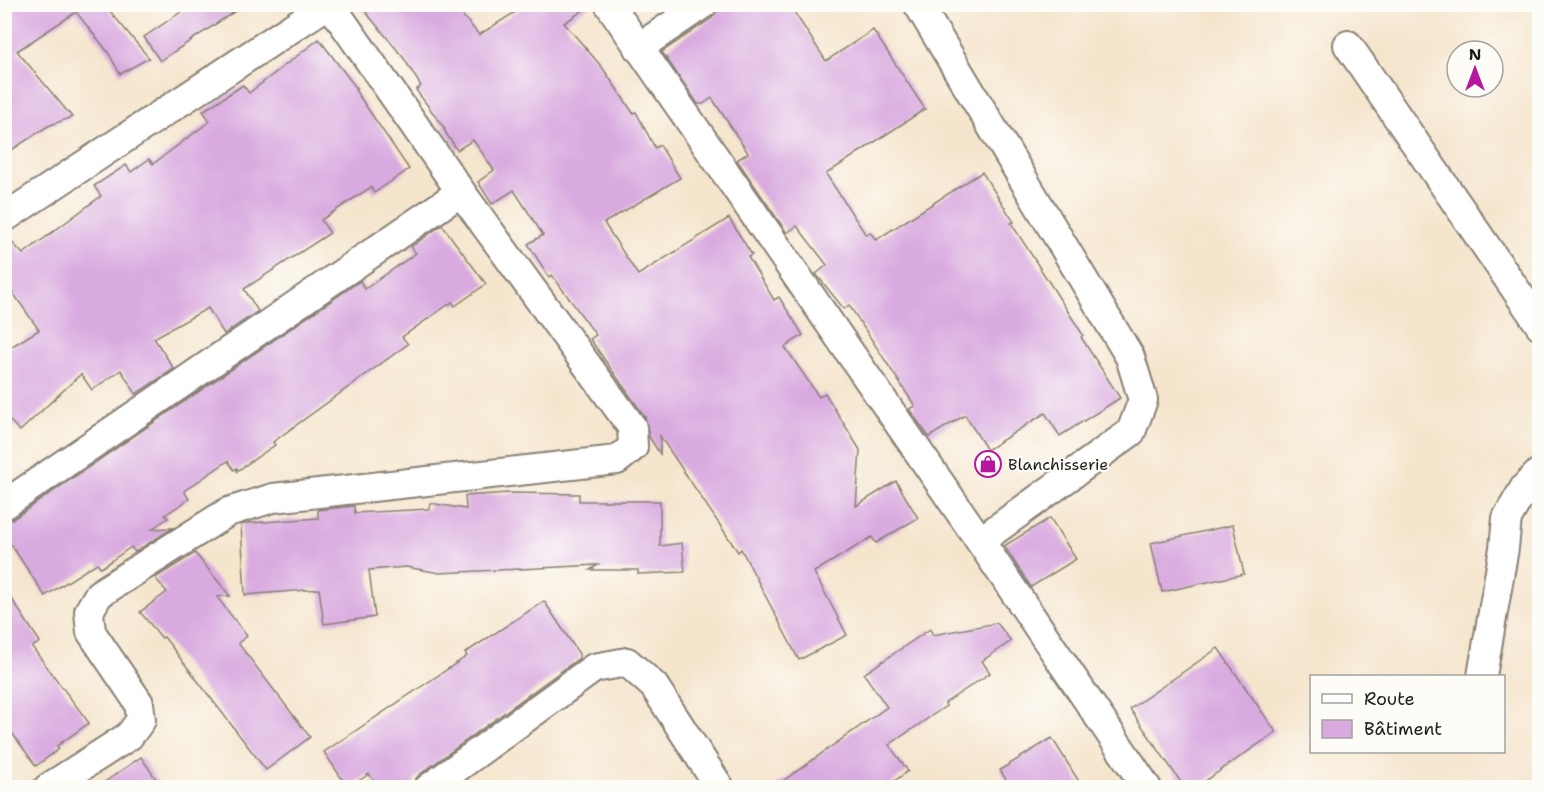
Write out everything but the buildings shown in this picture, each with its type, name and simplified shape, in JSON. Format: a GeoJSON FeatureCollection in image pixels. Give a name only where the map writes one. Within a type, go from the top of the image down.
{"type":"FeatureCollection","features":[{"type":"Feature","properties":{"kind":"street"},"geometry":{"type":"LineString","coordinates":[[4,218],[329,4],[461,192],[632,426],[633,447],[617,460],[273,498],[228,512],[99,594],[89,611],[91,632],[139,703],[141,720],[129,736],[48,788]]}},
{"type":"Feature","properties":{"kind":"street"},"geometry":{"type":"LineString","coordinates":[[609,4],[980,541],[1147,788]]}},
{"type":"Feature","properties":{"kind":"street"},"geometry":{"type":"LineString","coordinates":[[638,48],[703,4]]}},
{"type":"Feature","properties":{"kind":"street"},"geometry":{"type":"LineString","coordinates":[[918,4],[1130,357],[1143,400],[1131,432],[980,541]]}},
{"type":"Feature","properties":{"kind":"street"},"geometry":{"type":"LineString","coordinates":[[1348,45],[1539,325]]}},
{"type":"Feature","properties":{"kind":"street"},"geometry":{"type":"LineString","coordinates":[[4,505],[461,192]]}},
{"type":"Feature","properties":{"kind":"street"},"geometry":{"type":"LineString","coordinates":[[1482,675],[1507,518],[1525,487],[1539,472]]}},
{"type":"Feature","properties":{"kind":"street"},"geometry":{"type":"LineString","coordinates":[[429,788],[594,668],[627,662],[654,686],[720,788]]}},
{"type":"Feature","properties":{"kind":"place","name":"Blanchisserie"},"geometry":{"type":"Point","coordinates":[988,464]}}]}
